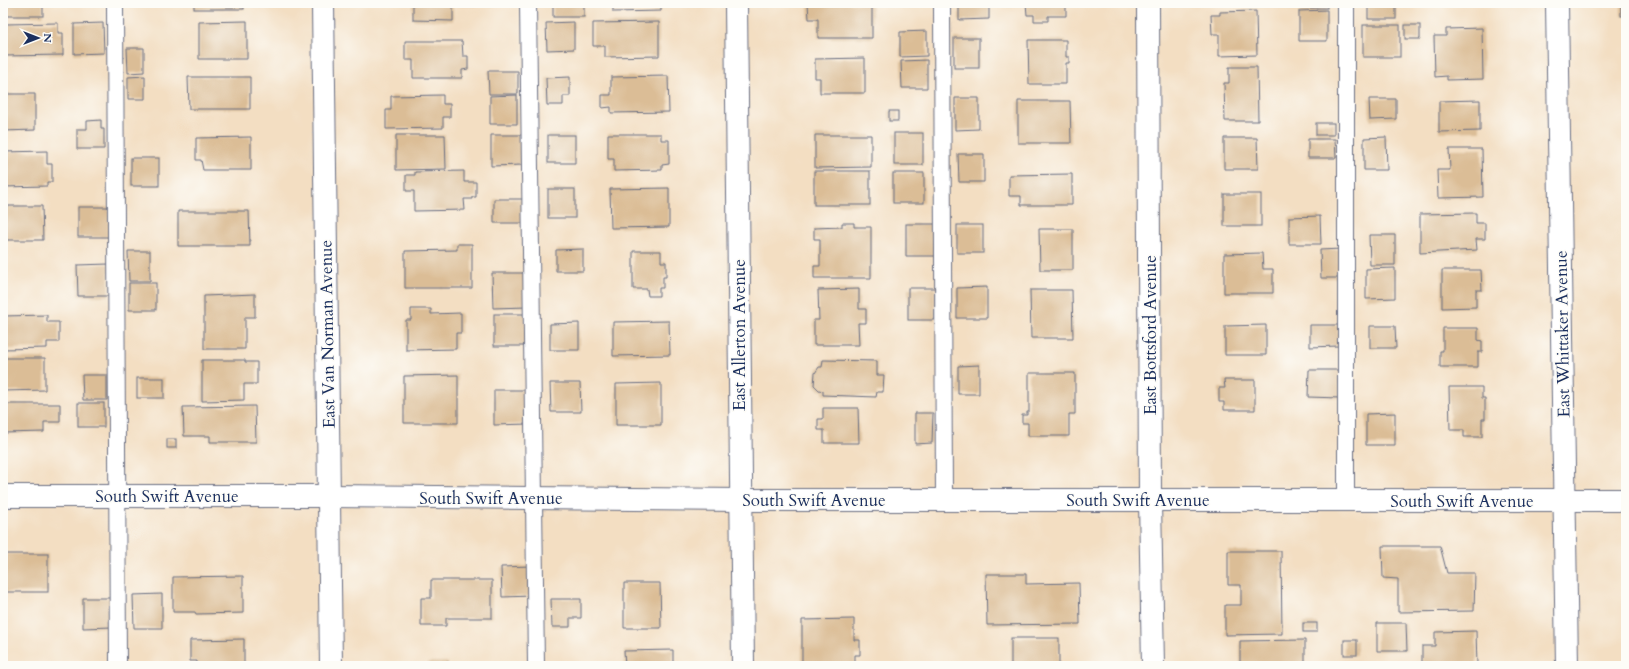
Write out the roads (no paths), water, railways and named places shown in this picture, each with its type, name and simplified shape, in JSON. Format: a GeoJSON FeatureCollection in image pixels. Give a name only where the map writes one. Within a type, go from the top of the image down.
{"type":"FeatureCollection","features":[{"type":"Feature","properties":{"kind":"street","name":"East Van Norman Avenue"},"geometry":{"type":"LineString","coordinates":[[323,3],[331,666]]}},
{"type":"Feature","properties":{"kind":"street","name":"East Allerton Avenue"},"geometry":{"type":"LineString","coordinates":[[736,3],[742,666]]}},
{"type":"Feature","properties":{"kind":"street","name":"East Bottsford Avenue"},"geometry":{"type":"LineString","coordinates":[[1148,3],[1150,500],[1153,666]]}},
{"type":"Feature","properties":{"kind":"street","name":"East Whittaker Avenue"},"geometry":{"type":"LineString","coordinates":[[1557,3],[1567,666]]}},
{"type":"Feature","properties":{"kind":"street","name":"South Swift Avenue"},"geometry":{"type":"LineString","coordinates":[[3,496],[329,496],[740,500],[1626,500]]}},
{"type":"Feature","properties":{"kind":"lane"},"geometry":{"type":"LineString","coordinates":[[115,3],[118,666]]}},
{"type":"Feature","properties":{"kind":"lane"},"geometry":{"type":"LineString","coordinates":[[528,3],[536,666]]}},
{"type":"Feature","properties":{"kind":"lane"},"geometry":{"type":"LineString","coordinates":[[942,3],[944,500]]}},
{"type":"Feature","properties":{"kind":"lane"},"geometry":{"type":"LineString","coordinates":[[1346,3],[1346,501]]}}]}
